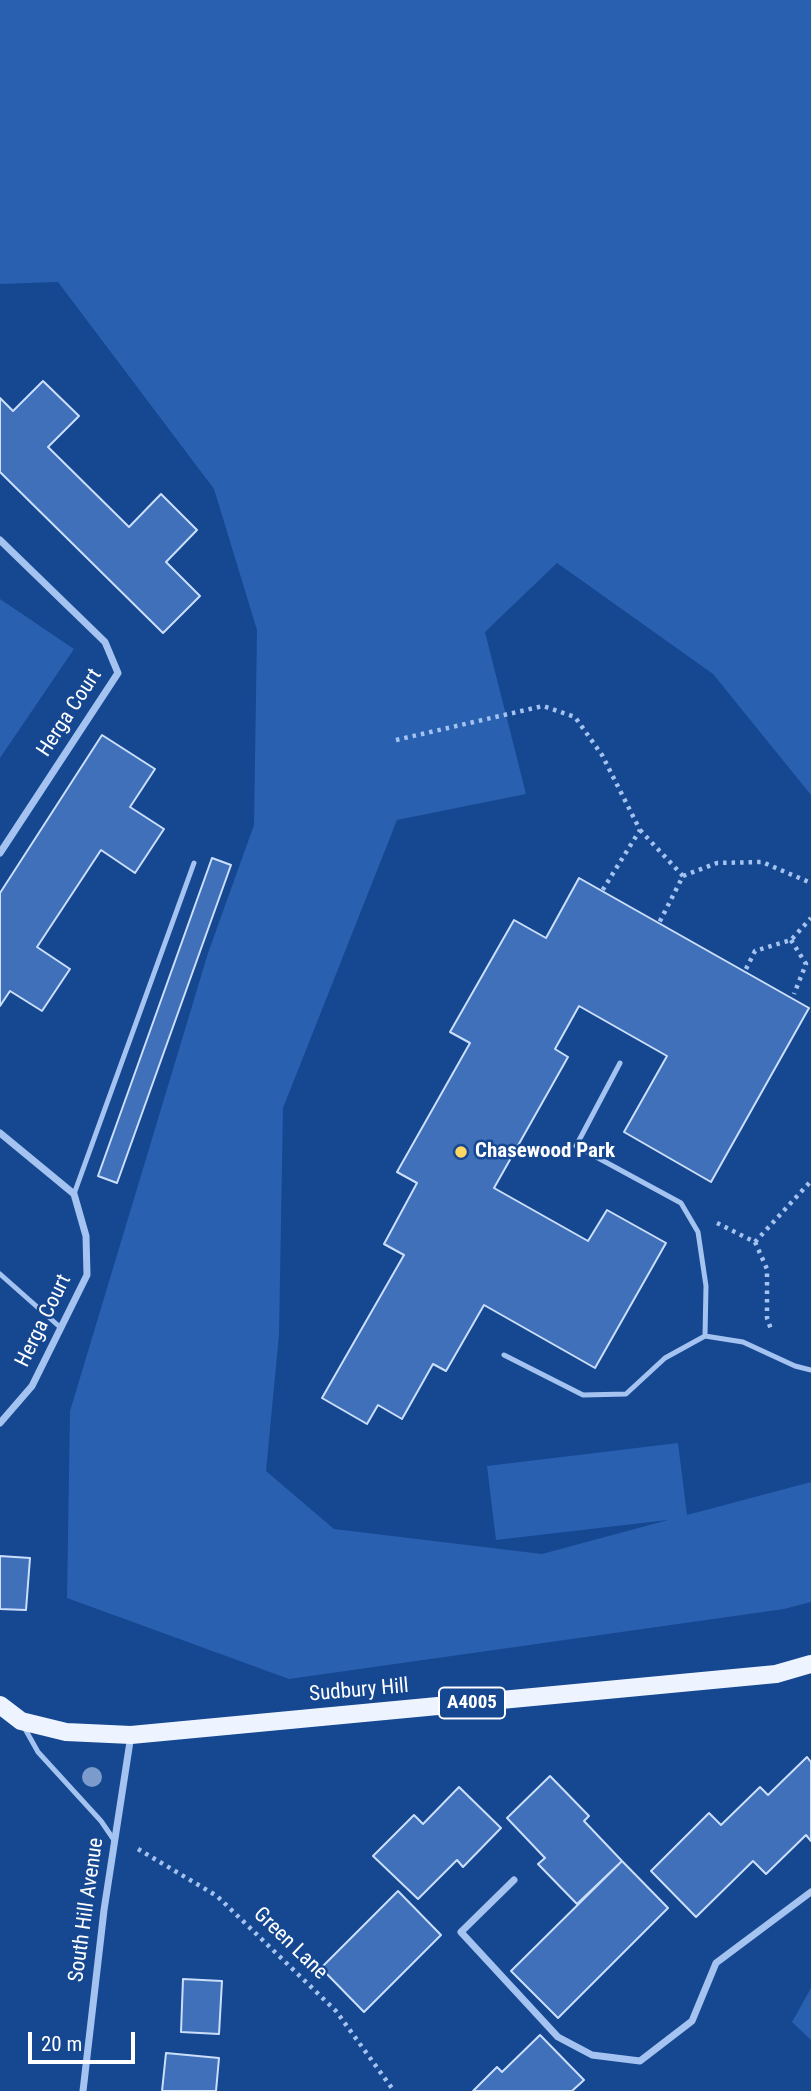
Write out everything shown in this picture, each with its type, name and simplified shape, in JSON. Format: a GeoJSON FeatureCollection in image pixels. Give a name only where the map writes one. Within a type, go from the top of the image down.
{"type":"FeatureCollection","features":[{"type":"Feature","properties":{"kind":"main road","name":"Sudbury Hill"},"geometry":{"type":"LineString","coordinates":[[0,1705],[21,1721],[66,1732],[131,1735],[776,1674],[811,1664]]}},
{"type":"Feature","properties":{"kind":"street","name":"Herga Court"},"geometry":{"type":"LineString","coordinates":[[0,540],[105,642],[118,673],[0,853]]}},
{"type":"Feature","properties":{"kind":"street"},"geometry":{"type":"LineString","coordinates":[[0,1133],[74,1194]]}},
{"type":"Feature","properties":{"kind":"street","name":"Herga Court"},"geometry":{"type":"LineString","coordinates":[[0,1423],[32,1386],[87,1275],[86,1236],[74,1194]]}},
{"type":"Feature","properties":{"kind":"street","name":"South Hill Avenue"},"geometry":{"type":"LineString","coordinates":[[83,2091],[114,1840],[131,1735]]}},
{"type":"Feature","properties":{"kind":"street"},"geometry":{"type":"LineString","coordinates":[[514,1880],[461,1932],[558,2037],[592,2055],[640,2061],[692,2021],[716,1963],[811,1892]]}},
{"type":"Feature","properties":{"kind":"lane"},"geometry":{"type":"LineString","coordinates":[[74,1194],[194,863]]}},
{"type":"Feature","properties":{"kind":"lane"},"geometry":{"type":"LineString","coordinates":[[620,1063],[576,1146],[681,1203],[698,1232],[706,1286],[705,1336]]}},
{"type":"Feature","properties":{"kind":"lane"},"geometry":{"type":"LineString","coordinates":[[0,1274],[61,1328]]}},
{"type":"Feature","properties":{"kind":"lane"},"geometry":{"type":"LineString","coordinates":[[504,1355],[583,1395],[626,1394],[664,1358],[705,1336],[743,1342],[795,1366],[811,1370]]}},
{"type":"Feature","properties":{"kind":"lane"},"geometry":{"type":"LineString","coordinates":[[21,1721],[38,1752],[114,1840]]}},
{"type":"Feature","properties":{"kind":"path"},"geometry":{"type":"LineString","coordinates":[[396,740],[543,706],[575,717],[602,755],[640,830],[683,876]]}},
{"type":"Feature","properties":{"kind":"path"},"geometry":{"type":"LineString","coordinates":[[602,891],[640,830]]}},
{"type":"Feature","properties":{"kind":"path"},"geometry":{"type":"LineString","coordinates":[[659,923],[683,876],[717,863],[762,862],[811,883]]}},
{"type":"Feature","properties":{"kind":"path"},"geometry":{"type":"LineString","coordinates":[[746,969],[755,951],[791,940],[811,918]]}},
{"type":"Feature","properties":{"kind":"path"},"geometry":{"type":"LineString","coordinates":[[791,940],[806,964],[793,994]]}},
{"type":"Feature","properties":{"kind":"path"},"geometry":{"type":"LineString","coordinates":[[755,1242],[811,1181]]}},
{"type":"Feature","properties":{"kind":"path"},"geometry":{"type":"LineString","coordinates":[[681,1203],[755,1242],[767,1269],[767,1318],[780,1359]]}},
{"type":"Feature","properties":{"kind":"path","name":"Green Lane"},"geometry":{"type":"LineString","coordinates":[[138,1849],[217,1896],[337,2011],[394,2091]]}},
{"type":"Feature","properties":{"kind":"shaded area"},"geometry":{"type":"Polygon","coordinates":[[[0,0],[811,0],[811,795],[713,674],[557,563],[485,632],[526,794],[397,820],[283,1108],[279,1335],[266,1471],[334,1529],[542,1554],[668,1520],[496,1540],[487,1466],[678,1443],[687,1515],[811,1482],[811,1602],[784,1609],[289,1679],[67,1598],[70,1411],[208,953],[254,825],[257,630],[214,489],[58,282],[0,284],[0,0]]]}},
{"type":"Feature","properties":{"kind":"shaded area"},"geometry":{"type":"Polygon","coordinates":[[[0,599],[74,649],[0,758],[0,599]]]}},
{"type":"Feature","properties":{"kind":"shaded area"},"geometry":{"type":"Polygon","coordinates":[[[811,1988],[811,2040],[792,2022],[811,1988]]]}},
{"type":"Feature","properties":{"kind":"building"},"geometry":{"type":"Polygon","coordinates":[[[43,381],[79,416],[48,447],[129,527],[161,494],[197,530],[166,562],[200,596],[163,633],[0,472],[0,398],[13,411],[43,381]]]}},
{"type":"Feature","properties":{"kind":"building"},"geometry":{"type":"Polygon","coordinates":[[[102,735],[155,769],[130,807],[164,829],[135,873],[101,850],[37,947],[70,969],[42,1011],[10,991],[0,1006],[0,893],[102,735]]]}},
{"type":"Feature","properties":{"kind":"building"},"geometry":{"type":"Polygon","coordinates":[[[212,858],[231,865],[117,1183],[98,1176],[212,858]]]}},
{"type":"Feature","properties":{"kind":"building","name":"Chasewood Park"},"geometry":{"type":"Polygon","coordinates":[[[579,878],[809,1008],[711,1182],[624,1132],[667,1056],[579,1006],[555,1049],[568,1057],[494,1188],[588,1241],[607,1210],[666,1243],[595,1368],[484,1305],[446,1371],[433,1364],[402,1419],[378,1405],[367,1424],[322,1398],[404,1255],[384,1244],[417,1183],[397,1172],[470,1043],[450,1032],[514,920],[546,938],[579,878]]]}},
{"type":"Feature","properties":{"kind":"building"},"geometry":{"type":"Polygon","coordinates":[[[0,1556],[30,1558],[26,1610],[0,1609],[0,1556]]]}},
{"type":"Feature","properties":{"kind":"building"},"geometry":{"type":"Polygon","coordinates":[[[807,1757],[811,1762],[811,1841],[806,1835],[766,1874],[753,1861],[696,1917],[651,1871],[709,1813],[721,1825],[760,1787],[768,1795],[807,1757]]]}},
{"type":"Feature","properties":{"kind":"building"},"geometry":{"type":"Polygon","coordinates":[[[550,1776],[589,1816],[584,1821],[622,1861],[577,1904],[538,1864],[545,1858],[507,1818],[550,1776]]]}},
{"type":"Feature","properties":{"kind":"building"},"geometry":{"type":"Polygon","coordinates":[[[459,1787],[501,1828],[463,1867],[457,1860],[418,1899],[373,1856],[414,1815],[423,1824],[459,1787]]]}},
{"type":"Feature","properties":{"kind":"building"},"geometry":{"type":"Polygon","coordinates":[[[622,1861],[668,1908],[558,2018],[511,1971],[622,1861]]]}},
{"type":"Feature","properties":{"kind":"building"},"geometry":{"type":"Polygon","coordinates":[[[398,1891],[441,1935],[364,2012],[321,1968],[398,1891]]]}},
{"type":"Feature","properties":{"kind":"building"},"geometry":{"type":"Polygon","coordinates":[[[183,1979],[222,1981],[219,2034],[181,2032],[183,1979]]]}},
{"type":"Feature","properties":{"kind":"building"},"geometry":{"type":"Polygon","coordinates":[[[540,2035],[584,2080],[572,2091],[473,2091],[497,2067],[502,2072],[540,2035]]]}},
{"type":"Feature","properties":{"kind":"building"},"geometry":{"type":"Polygon","coordinates":[[[166,2053],[219,2058],[216,2091],[162,2091],[166,2053]]]}},
{"type":"Feature","properties":{"kind":"place","name":"Chasewood Park"},"geometry":{"type":"Point","coordinates":[461,1152]}}]}
